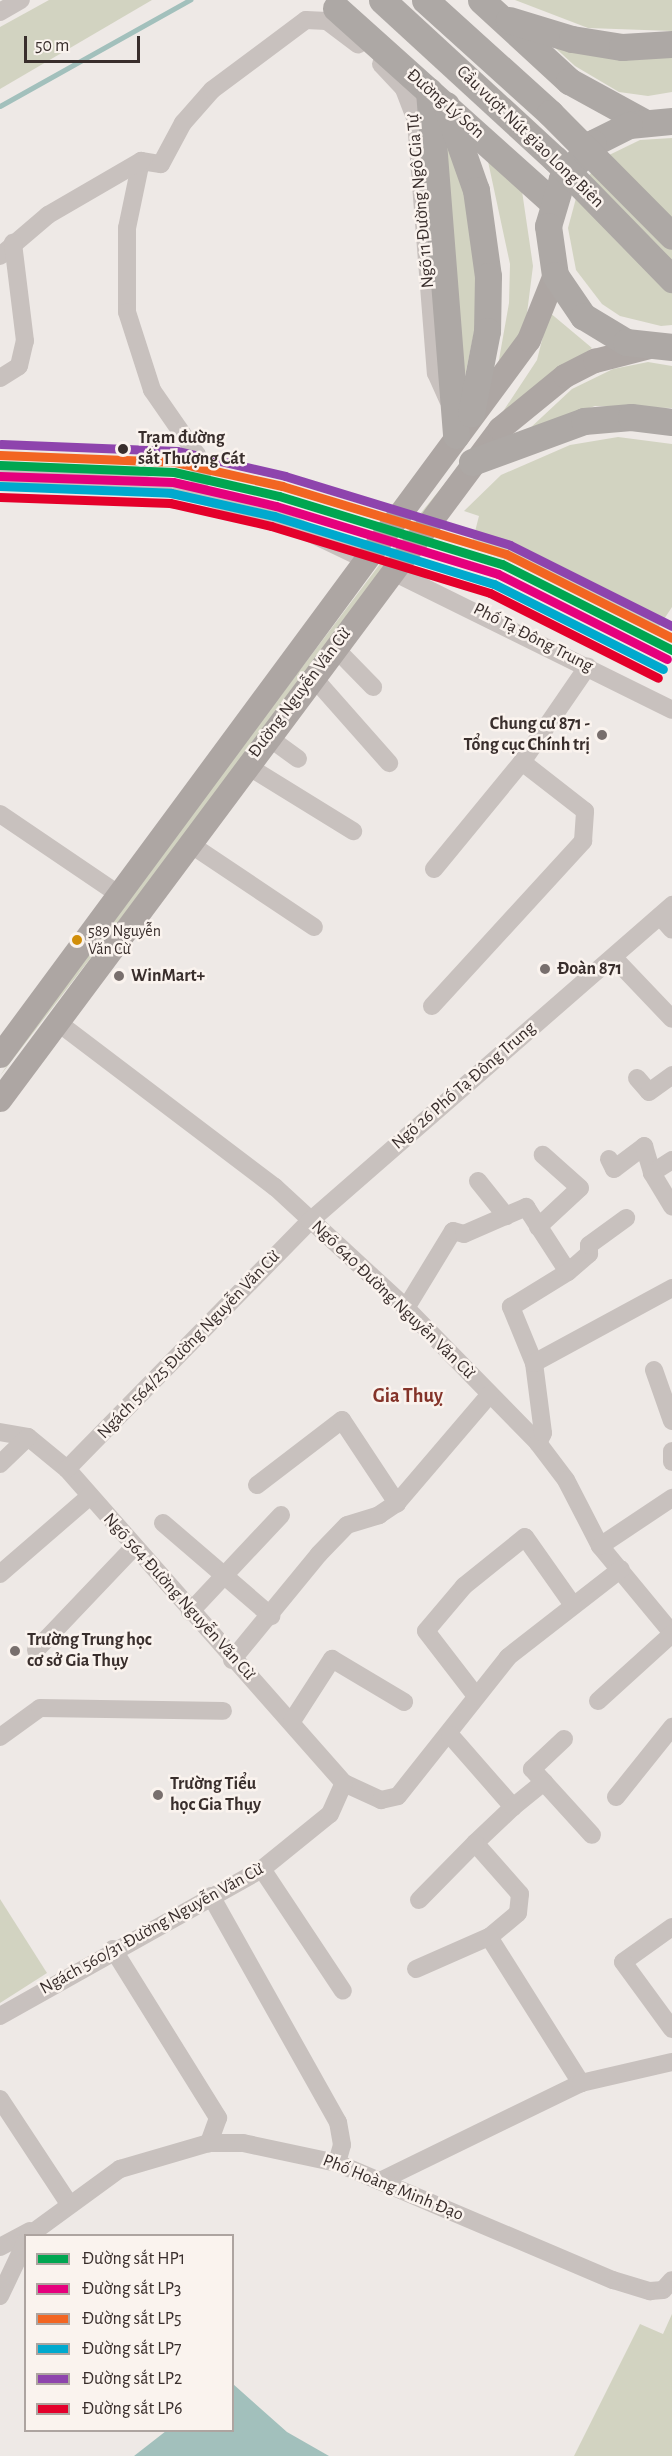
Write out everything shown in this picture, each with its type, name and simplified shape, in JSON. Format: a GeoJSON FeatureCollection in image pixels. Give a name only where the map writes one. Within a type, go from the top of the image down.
{"type":"FeatureCollection","features":[{"type":"Feature","properties":{"kind":"highway","name":"Cầu vượt Nút giao Long Biên"},"geometry":{"type":"LineString","coordinates":[[382,0],[555,159],[672,279]]}},
{"type":"Feature","properties":{"kind":"highway","name":"Cầu vượt Nút giao Long Biên"},"geometry":{"type":"LineString","coordinates":[[425,0],[550,113],[672,236]]}},
{"type":"Feature","properties":{"kind":"highway","name":"Đường Lý Sơn"},"geometry":{"type":"LineString","coordinates":[[336,8],[552,202]]}},
{"type":"Feature","properties":{"kind":"highway"},"geometry":{"type":"LineString","coordinates":[[490,8],[572,39],[622,47],[672,44]]}},
{"type":"Feature","properties":{"kind":"highway"},"geometry":{"type":"LineString","coordinates":[[490,8],[569,81],[644,122]]}},
{"type":"Feature","properties":{"kind":"highway"},"geometry":{"type":"LineString","coordinates":[[437,98],[476,190],[489,276],[487,331],[460,420]]}},
{"type":"Feature","properties":{"kind":"highway"},"geometry":{"type":"LineString","coordinates":[[437,98],[460,420]]}},
{"type":"Feature","properties":{"kind":"highway"},"geometry":{"type":"LineString","coordinates":[[661,347],[626,342],[590,321],[555,275],[548,234],[552,202],[562,179],[593,143],[644,122],[672,121]]}},
{"type":"Feature","properties":{"kind":"highway"},"geometry":{"type":"LineString","coordinates":[[472,462],[584,421],[631,417],[672,422]]}},
{"type":"Feature","properties":{"kind":"main road"},"geometry":{"type":"LineString","coordinates":[[644,122],[672,110]]}},
{"type":"Feature","properties":{"kind":"main road","name":"Đường Nguyễn Văn Cừ"},"geometry":{"type":"LineString","coordinates":[[0,1056],[368,561],[460,420],[530,340],[555,275]]}},
{"type":"Feature","properties":{"kind":"main road","name":"Đường Nguyễn Văn Cừ"},"geometry":{"type":"LineString","coordinates":[[0,1100],[246,765],[472,462],[500,429],[565,376],[595,361],[661,347]]}},
{"type":"Feature","properties":{"kind":"street"},"geometry":{"type":"LineString","coordinates":[[0,12],[21,0]]}},
{"type":"Feature","properties":{"kind":"street","name":"Ngõ 11 Đường Ngô Gia Tự"},"geometry":{"type":"LineString","coordinates":[[141,161],[161,164],[183,123],[212,90],[285,32],[315,17],[337,27],[391,74],[412,105],[436,373],[460,420]]}},
{"type":"Feature","properties":{"kind":"street"},"geometry":{"type":"LineString","coordinates":[[0,256],[48,215],[141,161]]}},
{"type":"Feature","properties":{"kind":"street"},"geometry":{"type":"LineString","coordinates":[[141,161],[127,228],[126,312],[152,390],[197,454],[202,477],[196,493]]}},
{"type":"Feature","properties":{"kind":"street"},"geometry":{"type":"LineString","coordinates":[[0,378],[19,366],[25,341],[13,243]]}},
{"type":"Feature","properties":{"kind":"street"},"geometry":{"type":"LineString","coordinates":[[0,478],[114,480],[196,493],[296,526],[368,561]]}},
{"type":"Feature","properties":{"kind":"street","name":"Phố Tạ Đông Trung"},"geometry":{"type":"LineString","coordinates":[[391,571],[588,666],[672,710]]}},
{"type":"Feature","properties":{"kind":"street"},"geometry":{"type":"LineString","coordinates":[[334,647],[373,687]]}},
{"type":"Feature","properties":{"kind":"street"},"geometry":{"type":"LineString","coordinates":[[434,869],[522,762],[588,666]]}},
{"type":"Feature","properties":{"kind":"street"},"geometry":{"type":"LineString","coordinates":[[313,677],[389,763]]}},
{"type":"Feature","properties":{"kind":"street"},"geometry":{"type":"LineString","coordinates":[[268,736],[298,759]]}},
{"type":"Feature","properties":{"kind":"street"},"geometry":{"type":"LineString","coordinates":[[432,1006],[583,841],[585,811],[522,762]]}},
{"type":"Feature","properties":{"kind":"street"},"geometry":{"type":"LineString","coordinates":[[246,765],[353,831]]}},
{"type":"Feature","properties":{"kind":"street"},"geometry":{"type":"LineString","coordinates":[[0,814],[121,896]]}},
{"type":"Feature","properties":{"kind":"street"},"geometry":{"type":"LineString","coordinates":[[190,844],[314,927]]}},
{"type":"Feature","properties":{"kind":"street"},"geometry":{"type":"LineString","coordinates":[[666,910],[672,930]]}},
{"type":"Feature","properties":{"kind":"street","name":"Ngõ 26 Phố Tạ Đông Trung"},"geometry":{"type":"LineString","coordinates":[[310,1221],[502,1048],[614,958],[666,910]]}},
{"type":"Feature","properties":{"kind":"street"},"geometry":{"type":"LineString","coordinates":[[614,958],[672,1019]]}},
{"type":"Feature","properties":{"kind":"street","name":"Ngõ 640 Đường Nguyễn Văn Cừ"},"geometry":{"type":"LineString","coordinates":[[56,1021],[275,1187],[406,1308],[538,1443],[566,1480],[600,1546],[672,1634]]}},
{"type":"Feature","properties":{"kind":"street"},"geometry":{"type":"LineString","coordinates":[[637,1078],[649,1092],[672,1075]]}},
{"type":"Feature","properties":{"kind":"street"},"geometry":{"type":"LineString","coordinates":[[609,1159],[614,1169],[644,1146],[652,1173],[672,1206]]}},
{"type":"Feature","properties":{"kind":"street"},"geometry":{"type":"LineString","coordinates":[[538,1227],[580,1188],[543,1155]]}},
{"type":"Feature","properties":{"kind":"street"},"geometry":{"type":"LineString","coordinates":[[652,1173],[672,1160]]}},
{"type":"Feature","properties":{"kind":"street"},"geometry":{"type":"LineString","coordinates":[[478,1181],[506,1216]]}},
{"type":"Feature","properties":{"kind":"street"},"geometry":{"type":"LineString","coordinates":[[406,1308],[453,1231],[464,1234],[526,1208],[568,1272]]}},
{"type":"Feature","properties":{"kind":"street"},"geometry":{"type":"LineString","coordinates":[[538,1443],[543,1433],[534,1363],[511,1307],[568,1272],[589,1254],[589,1245],[626,1218]]}},
{"type":"Feature","properties":{"kind":"street","name":"Ngách 564/25 Đường Nguyễn Văn Cừ"},"geometry":{"type":"LineString","coordinates":[[67,1469],[310,1221]]}},
{"type":"Feature","properties":{"kind":"street"},"geometry":{"type":"LineString","coordinates":[[534,1363],[672,1288]]}},
{"type":"Feature","properties":{"kind":"street"},"geometry":{"type":"LineString","coordinates":[[654,1370],[672,1421]]}},
{"type":"Feature","properties":{"kind":"street"},"geometry":{"type":"LineString","coordinates":[[232,1660],[347,1525],[379,1515],[397,1503],[490,1394]]}},
{"type":"Feature","properties":{"kind":"street"},"geometry":{"type":"LineString","coordinates":[[257,1485],[342,1420],[397,1503]]}},
{"type":"Feature","properties":{"kind":"street","name":"Ngõ 564 Đường Nguyễn Văn Cừ"},"geometry":{"type":"LineString","coordinates":[[0,1432],[28,1437],[67,1469],[232,1660],[292,1721],[344,1783]]}},
{"type":"Feature","properties":{"kind":"street"},"geometry":{"type":"LineString","coordinates":[[0,1464],[28,1437]]}},
{"type":"Feature","properties":{"kind":"street"},"geometry":{"type":"LineString","coordinates":[[672,1450],[672,1462]]}},
{"type":"Feature","properties":{"kind":"street"},"geometry":{"type":"LineString","coordinates":[[0,1575],[90,1496]]}},
{"type":"Feature","properties":{"kind":"street"},"geometry":{"type":"LineString","coordinates":[[600,1546],[672,1498]]}},
{"type":"Feature","properties":{"kind":"street"},"geometry":{"type":"LineString","coordinates":[[190,1612],[281,1515]]}},
{"type":"Feature","properties":{"kind":"street"},"geometry":{"type":"LineString","coordinates":[[164,1523],[271,1616]]}},
{"type":"Feature","properties":{"kind":"street"},"geometry":{"type":"LineString","coordinates":[[476,1696],[426,1631],[464,1586],[525,1537],[573,1605]]}},
{"type":"Feature","properties":{"kind":"street"},"geometry":{"type":"LineString","coordinates":[[36,1650],[134,1547]]}},
{"type":"Feature","properties":{"kind":"street"},"geometry":{"type":"LineString","coordinates":[[344,1783],[381,1800],[398,1796],[450,1735],[476,1696],[508,1657],[621,1569]]}},
{"type":"Feature","properties":{"kind":"street"},"geometry":{"type":"LineString","coordinates":[[598,1701],[672,1634]]}},
{"type":"Feature","properties":{"kind":"street"},"geometry":{"type":"LineString","coordinates":[[292,1721],[332,1659],[404,1702]]}},
{"type":"Feature","properties":{"kind":"street"},"geometry":{"type":"LineString","coordinates":[[0,1737],[40,1708],[223,1710]]}},
{"type":"Feature","properties":{"kind":"street"},"geometry":{"type":"LineString","coordinates":[[616,1797],[672,1727]]}},
{"type":"Feature","properties":{"kind":"street"},"geometry":{"type":"LineString","coordinates":[[450,1735],[513,1807]]}},
{"type":"Feature","properties":{"kind":"street"},"geometry":{"type":"LineString","coordinates":[[564,1739],[532,1769],[592,1835]]}},
{"type":"Feature","properties":{"kind":"street"},"geometry":{"type":"LineString","coordinates":[[419,1900],[513,1807],[544,1782]]}},
{"type":"Feature","properties":{"kind":"street","name":"Ngách 560/31 Đường Nguyễn Văn Cừ"},"geometry":{"type":"LineString","coordinates":[[0,2016],[113,1949],[262,1869],[330,1814],[344,1783]]}},
{"type":"Feature","properties":{"kind":"street"},"geometry":{"type":"LineString","coordinates":[[416,1969],[489,1937],[518,1913],[520,1894],[475,1843]]}},
{"type":"Feature","properties":{"kind":"street"},"geometry":{"type":"LineString","coordinates":[[262,1869],[343,1991]]}},
{"type":"Feature","properties":{"kind":"street"},"geometry":{"type":"LineString","coordinates":[[211,1896],[338,2122],[342,2145],[337,2163]]}},
{"type":"Feature","properties":{"kind":"street"},"geometry":{"type":"LineString","coordinates":[[672,1927],[623,1962],[672,2029]]}},
{"type":"Feature","properties":{"kind":"street"},"geometry":{"type":"LineString","coordinates":[[489,1937],[581,2083]]}},
{"type":"Feature","properties":{"kind":"street"},"geometry":{"type":"LineString","coordinates":[[113,1949],[218,2118],[208,2143]]}},
{"type":"Feature","properties":{"kind":"street"},"geometry":{"type":"LineString","coordinates":[[380,2181],[581,2083],[672,2062]]}},
{"type":"Feature","properties":{"kind":"street"},"geometry":{"type":"LineString","coordinates":[[0,2099],[68,2202]]}},
{"type":"Feature","properties":{"kind":"street","name":"Phố Hoàng Minh Đạo"},"geometry":{"type":"LineString","coordinates":[[30,2234],[68,2202],[120,2169],[208,2143],[261,2145],[337,2163],[612,2280],[668,2285]]}},
{"type":"Feature","properties":{"kind":"street"},"geometry":{"type":"LineString","coordinates":[[0,2247],[24,2238]]}},
{"type":"Feature","properties":{"kind":"street","name":"Phố Hoàng Minh Đạo"},"geometry":{"type":"LineString","coordinates":[[0,2296],[24,2245]]}},
{"type":"Feature","properties":{"kind":"green space"},"geometry":{"type":"Polygon","coordinates":[[[49,0],[152,0],[0,89],[0,27],[49,0]]]}},
{"type":"Feature","properties":{"kind":"green space"},"geometry":{"type":"Polygon","coordinates":[[[515,0],[672,0],[672,31],[588,28],[515,0]]]}},
{"type":"Feature","properties":{"kind":"green space"},"geometry":{"type":"Polygon","coordinates":[[[550,43],[672,55],[672,92],[648,96],[619,92],[575,66],[550,43]]]}},
{"type":"Feature","properties":{"kind":"green space"},"geometry":{"type":"Polygon","coordinates":[[[442,125],[454,140],[485,280],[463,385],[442,125]]]}},
{"type":"Feature","properties":{"kind":"green space"},"geometry":{"type":"Polygon","coordinates":[[[672,138],[672,325],[661,326],[620,316],[602,304],[576,270],[568,228],[579,187],[605,157],[640,140],[672,138]]]}},
{"type":"Feature","properties":{"kind":"green space"},"geometry":{"type":"Polygon","coordinates":[[[486,152],[522,191],[533,266],[525,329],[497,371],[509,303],[510,264],[486,152]]]}},
{"type":"Feature","properties":{"kind":"green space"},"geometry":{"type":"Polygon","coordinates":[[[549,312],[592,348],[519,400],[0,1076],[46,1006],[389,552],[500,416],[537,360],[549,312]]]}},
{"type":"Feature","properties":{"kind":"green space"},"geometry":{"type":"Polygon","coordinates":[[[648,362],[672,366],[672,408],[595,406],[528,430],[572,389],[613,369],[648,362]]]}},
{"type":"Feature","properties":{"kind":"green space"},"geometry":{"type":"Polygon","coordinates":[[[618,437],[672,444],[672,607],[655,633],[552,577],[471,547],[479,516],[464,511],[501,475],[570,445],[618,437]]]}},
{"type":"Feature","properties":{"kind":"green space"},"geometry":{"type":"Polygon","coordinates":[[[0,1899],[47,1973],[0,2003],[0,1899]]]}},
{"type":"Feature","properties":{"kind":"green space"},"geometry":{"type":"Polygon","coordinates":[[[672,2314],[672,2456],[574,2456],[640,2324],[663,2334],[672,2314]]]}},
{"type":"Feature","properties":{"kind":"water"},"geometry":{"type":"Polygon","coordinates":[[[234,2385],[287,2432],[329,2456],[134,2456],[165,2432],[234,2432],[234,2385]]]}},
{"type":"Feature","properties":{"kind":"waterway"},"geometry":{"type":"LineString","coordinates":[[0,106],[190,0]]}},
{"type":"Feature","properties":{"kind":"rail line","name":"LP2"},"geometry":{"type":"LineString","coordinates":[[1,444],[177,451],[285,476],[510,545],[672,626]]}},
{"type":"Feature","properties":{"kind":"rail line","name":"LP5"},"geometry":{"type":"LineString","coordinates":[[0,455],[175,462],[282,486],[506,554],[672,638]]}},
{"type":"Feature","properties":{"kind":"rail line","name":"HP1"},"geometry":{"type":"LineString","coordinates":[[0,465],[174,472],[279,496],[502,564],[672,650]]}},
{"type":"Feature","properties":{"kind":"rail line","name":"LP3"},"geometry":{"type":"LineString","coordinates":[[0,476],[173,482],[276,506],[498,574],[667,659]]}},
{"type":"Feature","properties":{"kind":"rail line","name":"LP7"},"geometry":{"type":"LineString","coordinates":[[0,486],[171,493],[274,516],[494,584],[663,669]]}},
{"type":"Feature","properties":{"kind":"rail line","name":"LP6"},"geometry":{"type":"LineString","coordinates":[[0,497],[170,503],[271,526],[490,593],[658,678]]}},
{"type":"Feature","properties":{"kind":"place","name":"Trạm đường sắt Thượng Cát"},"geometry":{"type":"Point","coordinates":[123,449]}},
{"type":"Feature","properties":{"kind":"place","name":"Chung cư 871 - Tổng cục Chính trị"},"geometry":{"type":"Point","coordinates":[602,735]}},
{"type":"Feature","properties":{"kind":"place","name":"589 Nguyễn Văn Cừ"},"geometry":{"type":"Point","coordinates":[77,940]}},
{"type":"Feature","properties":{"kind":"place","name":"Đoàn 871"},"geometry":{"type":"Point","coordinates":[545,969]}},
{"type":"Feature","properties":{"kind":"place","name":"WinMart+"},"geometry":{"type":"Point","coordinates":[119,976]}},
{"type":"Feature","properties":{"kind":"place","name":"Trường Trung học cơ sở Gia Thụy"},"geometry":{"type":"Point","coordinates":[15,1651]}},
{"type":"Feature","properties":{"kind":"place","name":"Trường Tiểu học Gia Thụy"},"geometry":{"type":"Point","coordinates":[158,1795]}},
{"type":"Feature","properties":{"kind":"district","name":"Gia Thuỵ"},"geometry":{"type":"Point","coordinates":[408,1396]}}]}
